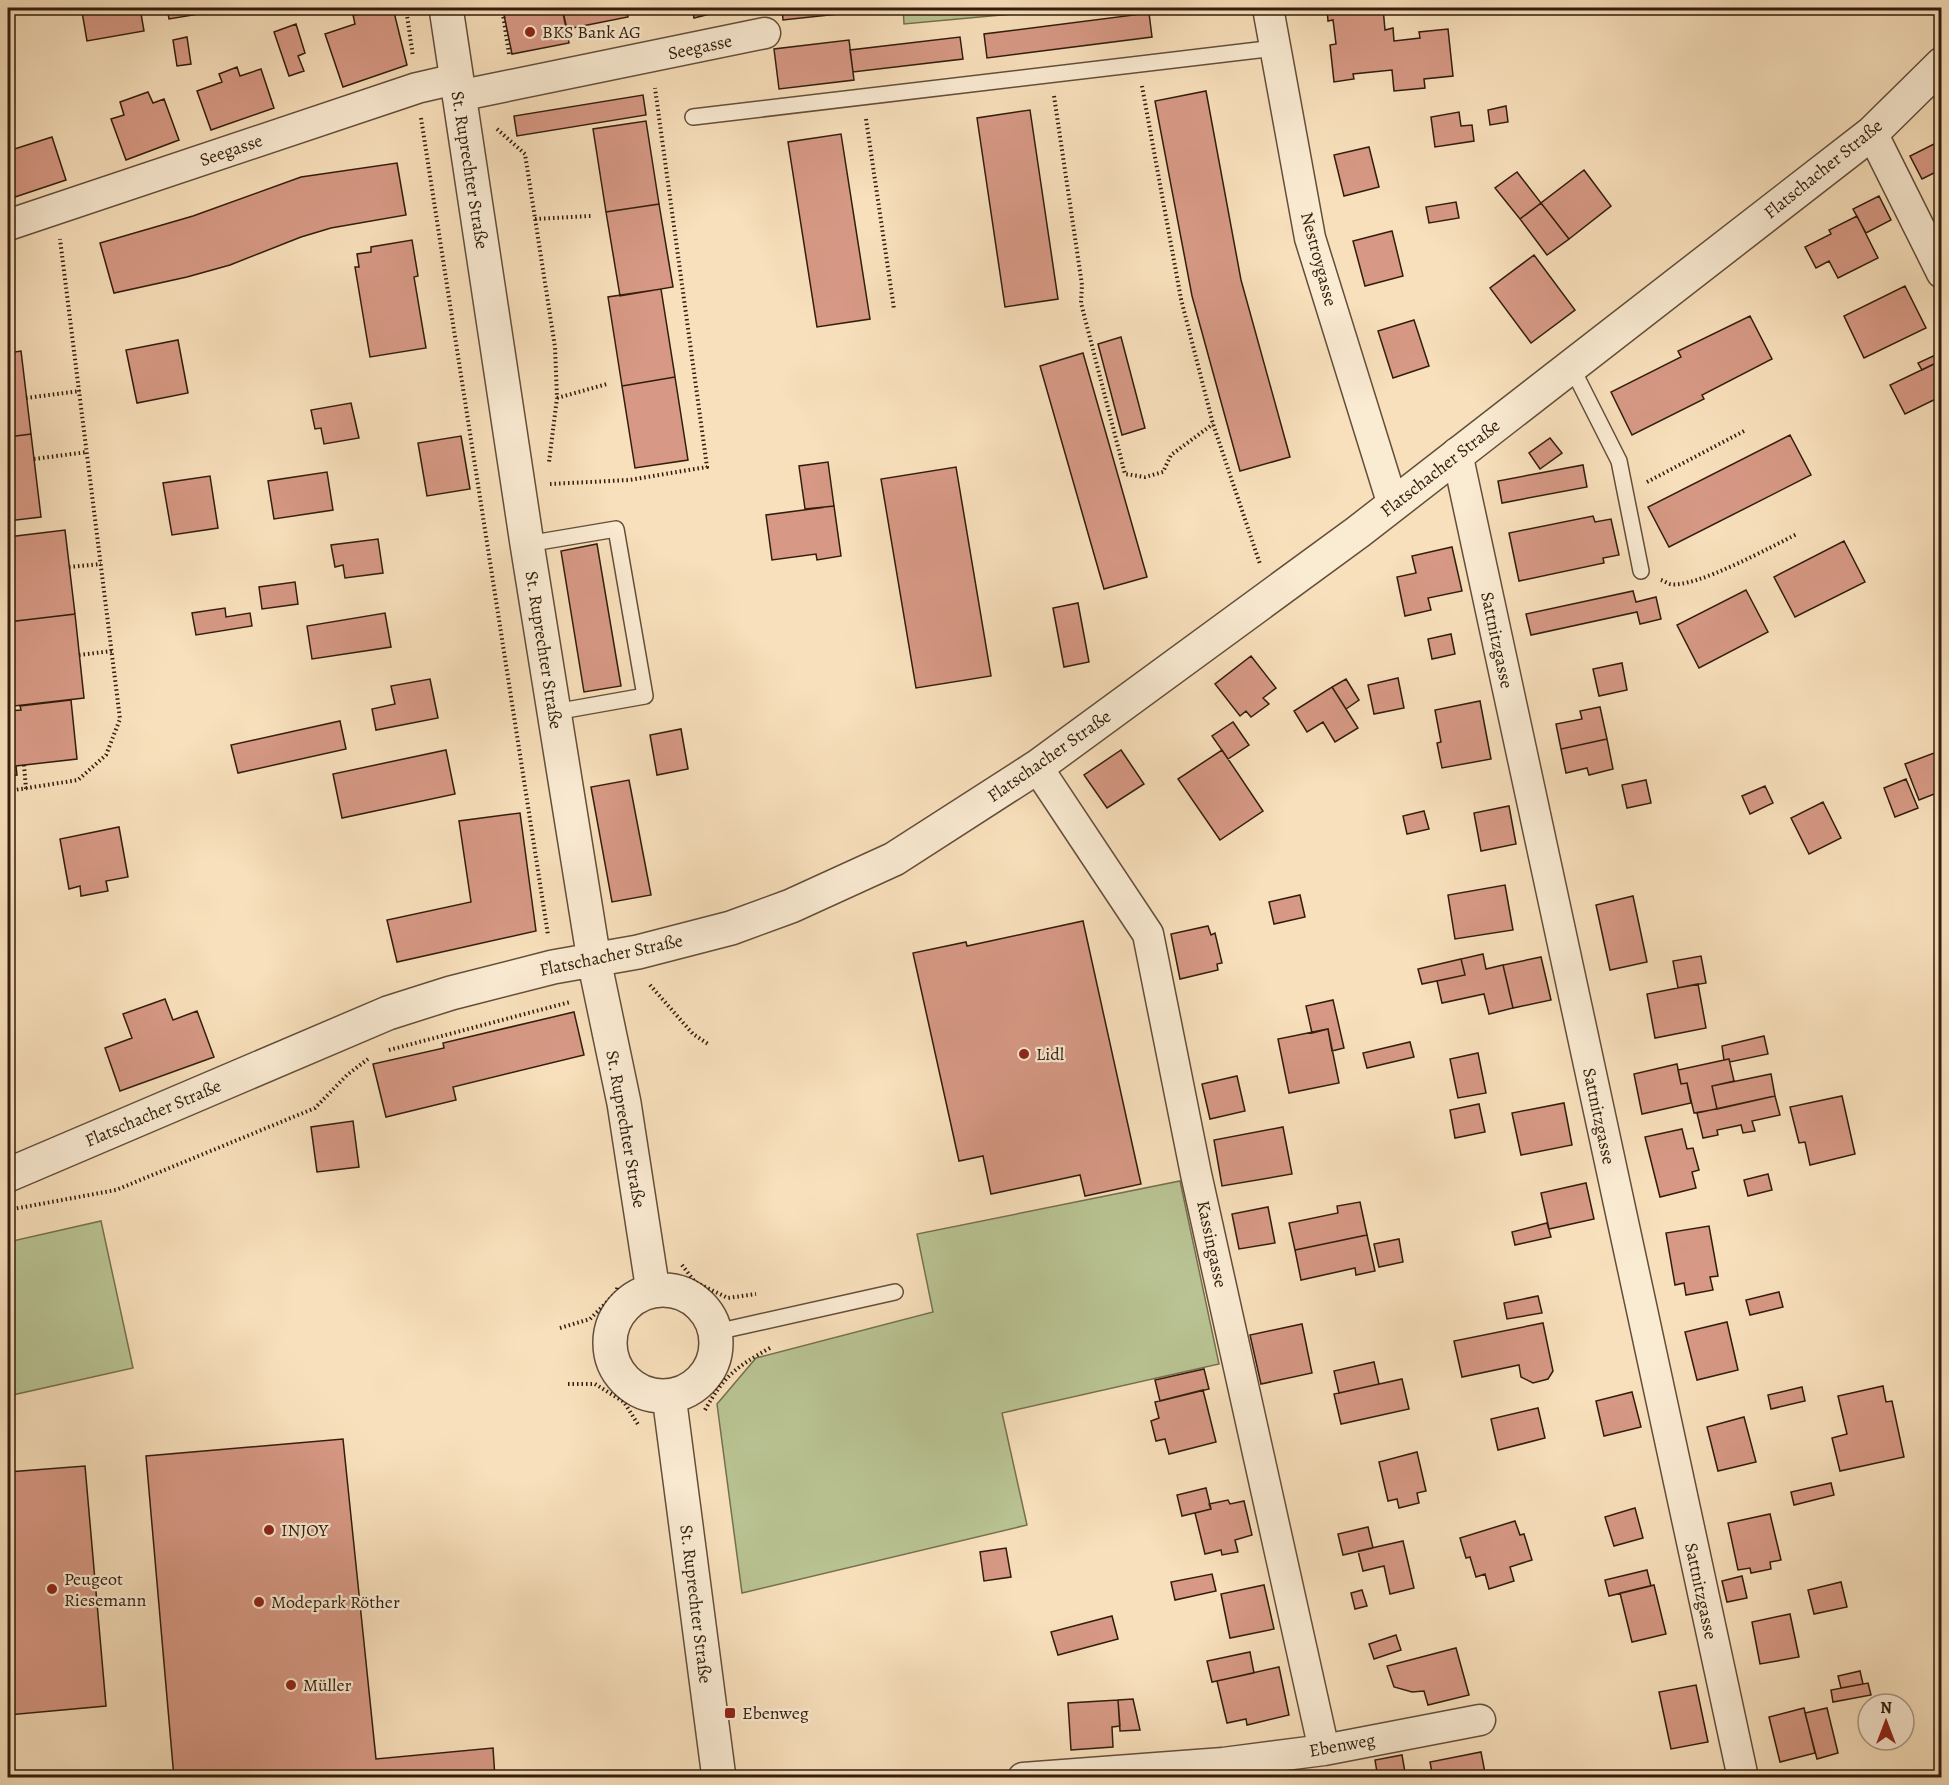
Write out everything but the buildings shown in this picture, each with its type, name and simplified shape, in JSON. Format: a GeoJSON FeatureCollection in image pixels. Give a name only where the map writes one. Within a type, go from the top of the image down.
{"type":"FeatureCollection","features":[{"type":"Feature","properties":{"kind":"street","name":"St. Ruprechter Straße"},"geometry":{"type":"LineString","coordinates":[[446,8],[457,88],[532,486],[527,544],[594,960],[624,1103],[653,1290]]}},
{"type":"Feature","properties":{"kind":"street","name":"Nestroygasse"},"geometry":{"type":"LineString","coordinates":[[1268,8],[1310,238],[1393,505]]}},
{"type":"Feature","properties":{"kind":"street","name":"Seegasse"},"geometry":{"type":"LineString","coordinates":[[8,225],[417,88],[514,85],[765,33]]}},
{"type":"Feature","properties":{"kind":"street","name":"Flatschacher Straße"},"geometry":{"type":"LineString","coordinates":[[8,1175],[388,1013],[451,993],[542,969],[638,952],[731,928],[791,906],[894,859],[1037,767],[1393,505],[1457,453],[1872,133],[1941,64]]}},
{"type":"Feature","properties":{"kind":"street"},"geometry":{"type":"LineString","coordinates":[[1872,133],[1941,273]]}},
{"type":"Feature","properties":{"kind":"street","name":"Sattnitzgasse"},"geometry":{"type":"LineString","coordinates":[[1457,453],[1743,1778]]}},
{"type":"Feature","properties":{"kind":"street","name":"Kassingasse"},"geometry":{"type":"LineString","coordinates":[[1037,767],[1148,934],[1196,1173],[1324,1750]]}},
{"type":"Feature","properties":{"kind":"street"},"geometry":{"type":"LineString","coordinates":[[653,1290],[675,1291],[695,1300],[710,1317],[716,1332],[714,1358],[705,1376],[689,1389],[669,1396],[649,1394],[630,1385],[617,1370],[610,1351],[611,1330],[619,1312],[634,1298],[653,1290]]}},
{"type":"Feature","properties":{"kind":"street","name":"St. Ruprechter Straße"},"geometry":{"type":"LineString","coordinates":[[669,1396],[719,1778]]}},
{"type":"Feature","properties":{"kind":"street","name":"Ebenweg"},"geometry":{"type":"LineString","coordinates":[[1023,1778],[1223,1763],[1324,1750],[1480,1719]]}},
{"type":"Feature","properties":{"kind":"lane"},"geometry":{"type":"LineString","coordinates":[[693,117],[1275,48]]}},
{"type":"Feature","properties":{"kind":"lane"},"geometry":{"type":"LineString","coordinates":[[1571,366],[1619,461],[1641,571]]}},
{"type":"Feature","properties":{"kind":"lane"},"geometry":{"type":"LineString","coordinates":[[527,544],[616,529],[645,696],[555,712]]}},
{"type":"Feature","properties":{"kind":"lane"},"geometry":{"type":"LineString","coordinates":[[716,1332],[895,1292]]}},
{"type":"Feature","properties":{"kind":"path"},"geometry":{"type":"LineString","coordinates":[[406,8],[546,921]]}},
{"type":"Feature","properties":{"kind":"path"},"geometry":{"type":"LineString","coordinates":[[502,8],[514,85]]}},
{"type":"Feature","properties":{"kind":"path"},"geometry":{"type":"LineString","coordinates":[[457,88],[525,154],[555,347],[557,398],[532,486],[629,480],[707,467],[651,57]]}},
{"type":"Feature","properties":{"kind":"path"},"geometry":{"type":"LineString","coordinates":[[1138,64],[1181,299],[1213,424],[1260,565],[1280,589]]}},
{"type":"Feature","properties":{"kind":"path"},"geometry":{"type":"LineString","coordinates":[[1050,75],[1082,285],[1081,303],[1125,474],[1145,477],[1163,472],[1171,455],[1213,424]]}},
{"type":"Feature","properties":{"kind":"path"},"geometry":{"type":"LineString","coordinates":[[863,97],[894,309]]}},
{"type":"Feature","properties":{"kind":"path"},"geometry":{"type":"LineString","coordinates":[[8,791],[78,780],[106,755],[120,719],[57,208]]}},
{"type":"Feature","properties":{"kind":"path"},"geometry":{"type":"LineString","coordinates":[[535,219],[591,216]]}},
{"type":"Feature","properties":{"kind":"path"},"geometry":{"type":"LineString","coordinates":[[557,398],[607,384]]}},
{"type":"Feature","properties":{"kind":"path"},"geometry":{"type":"LineString","coordinates":[[27,398],[80,392]]}},
{"type":"Feature","properties":{"kind":"path"},"geometry":{"type":"LineString","coordinates":[[1625,494],[1746,430]]}},
{"type":"Feature","properties":{"kind":"path"},"geometry":{"type":"LineString","coordinates":[[34,459],[87,452]]}},
{"type":"Feature","properties":{"kind":"path"},"geometry":{"type":"LineString","coordinates":[[1641,571],[1671,584],[1698,579],[1745,560],[1797,534]]}},
{"type":"Feature","properties":{"kind":"path"},"geometry":{"type":"LineString","coordinates":[[69,567],[101,564]]}},
{"type":"Feature","properties":{"kind":"path"},"geometry":{"type":"LineString","coordinates":[[79,655],[112,651]]}},
{"type":"Feature","properties":{"kind":"path"},"geometry":{"type":"LineString","coordinates":[[24,765],[26,789]]}},
{"type":"Feature","properties":{"kind":"path"},"geometry":{"type":"LineString","coordinates":[[650,985],[693,1034],[708,1044]]}},
{"type":"Feature","properties":{"kind":"path"},"geometry":{"type":"LineString","coordinates":[[387,1051],[559,1004]]}},
{"type":"Feature","properties":{"kind":"path"},"geometry":{"type":"LineString","coordinates":[[8,1210],[116,1190],[315,1108],[347,1075],[375,1054]]}},
{"type":"Feature","properties":{"kind":"path"},"geometry":{"type":"LineString","coordinates":[[703,1414],[717,1388],[741,1364],[770,1348]]}},
{"type":"Feature","properties":{"kind":"path"},"geometry":{"type":"LineString","coordinates":[[568,1384],[595,1384],[624,1402],[642,1430]]}},
{"type":"Feature","properties":{"kind":"green space"},"geometry":{"type":"Polygon","coordinates":[[[903,8],[1078,8],[904,24],[903,8]]]}},
{"type":"Feature","properties":{"kind":"green space"},"geometry":{"type":"Polygon","coordinates":[[[1180,1181],[1219,1364],[1002,1413],[1027,1525],[742,1593],[717,1404],[756,1358],[933,1312],[917,1234],[1180,1181]]]}},
{"type":"Feature","properties":{"kind":"green space"},"geometry":{"type":"Polygon","coordinates":[[[101,1221],[133,1368],[8,1396],[8,1242],[101,1221]]]}},
{"type":"Feature","properties":{"kind":"place","name":"BKS Bank AG"},"geometry":{"type":"Point","coordinates":[530,32]}},
{"type":"Feature","properties":{"kind":"place","name":"Lidl"},"geometry":{"type":"Point","coordinates":[1024,1054]}},
{"type":"Feature","properties":{"kind":"place","name":"INJOY"},"geometry":{"type":"Point","coordinates":[269,1530]}},
{"type":"Feature","properties":{"kind":"place","name":"Peugeot Riesemann"},"geometry":{"type":"Point","coordinates":[52,1589]}},
{"type":"Feature","properties":{"kind":"place","name":"Modepark Röther"},"geometry":{"type":"Point","coordinates":[259,1602]}},
{"type":"Feature","properties":{"kind":"place","name":"Müller"},"geometry":{"type":"Point","coordinates":[291,1685]}},
{"type":"Feature","properties":{"kind":"place","name":"Ebenweg"},"geometry":{"type":"Point","coordinates":[730,1713]}}]}
